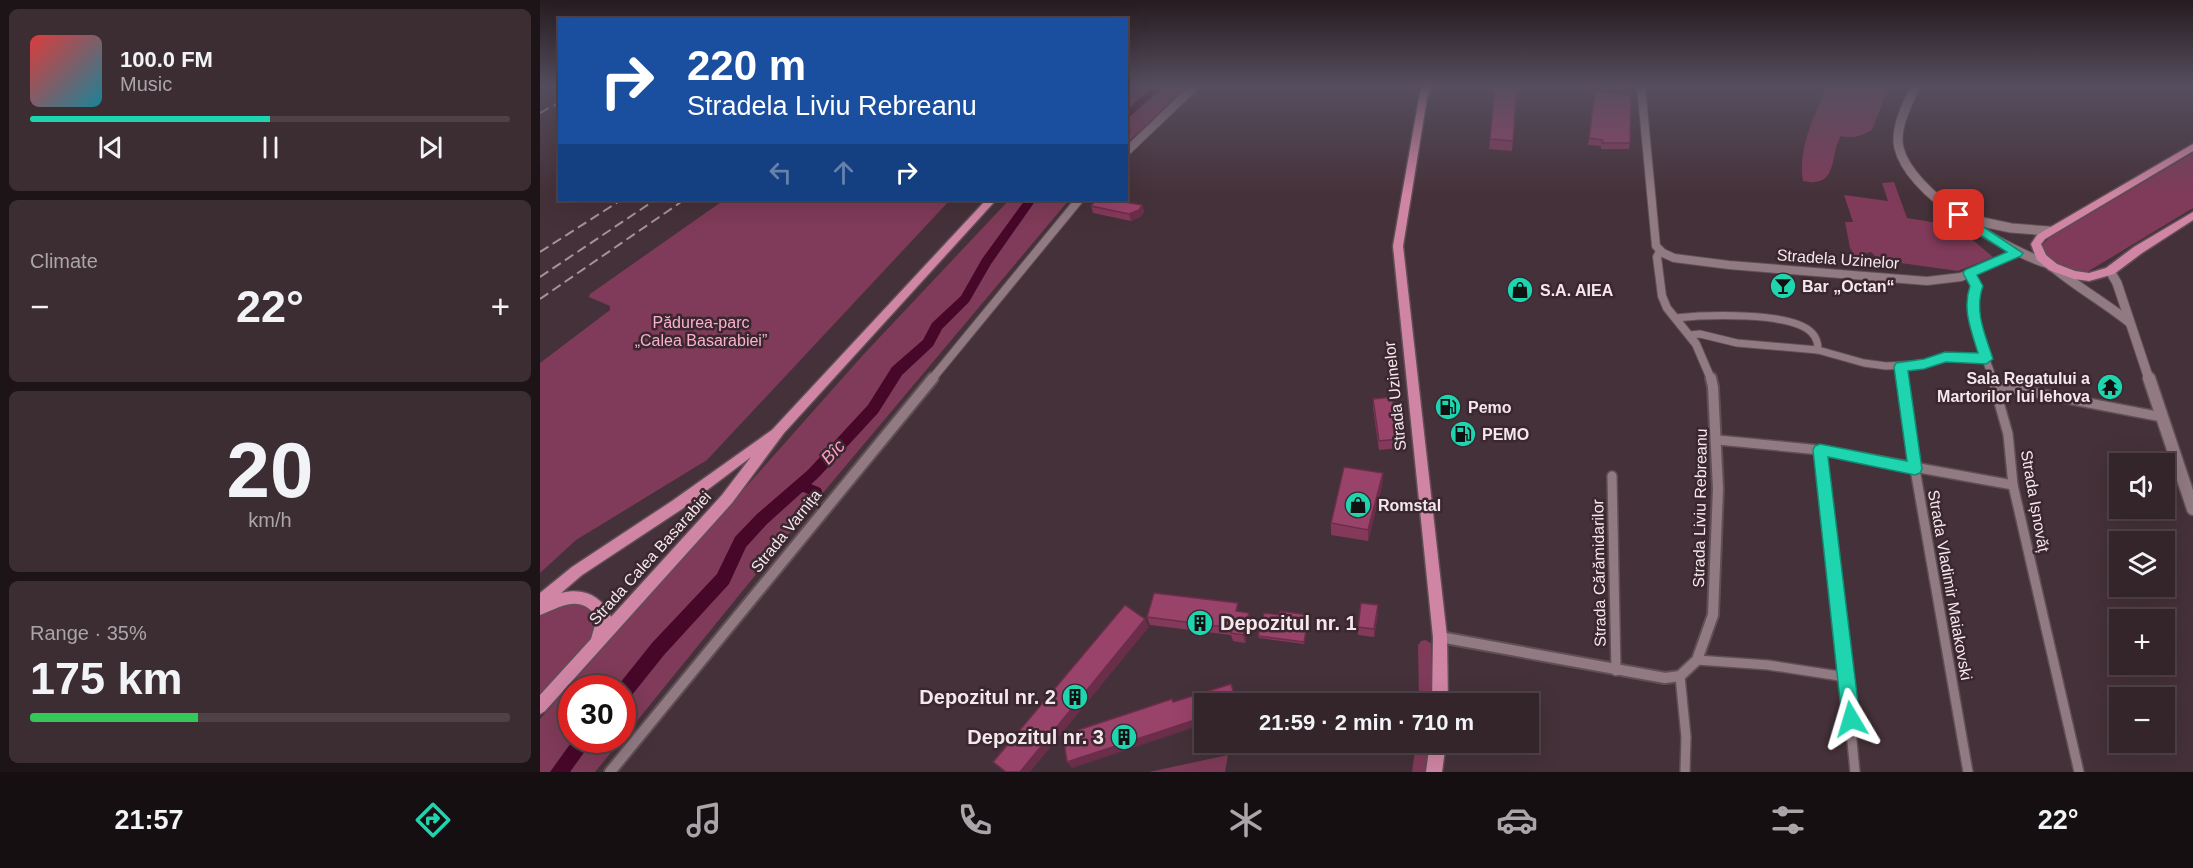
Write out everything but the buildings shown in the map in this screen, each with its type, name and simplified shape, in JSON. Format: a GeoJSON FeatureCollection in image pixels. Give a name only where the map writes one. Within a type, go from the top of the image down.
{"type":"FeatureCollection","features":[{"type":"Feature","properties":{"kind":"main road","name":"Strada Uzinelor"},"geometry":{"type":"LineString","coordinates":[[1419,122],[1398,246],[1440,637],[1440,693]]}},
{"type":"Feature","properties":{"kind":"main road"},"geometry":{"type":"LineString","coordinates":[[1903,122],[1899,134],[1902,160],[1920,184],[1959,215],[2017,253],[2074,275],[2089,277],[2110,271],[2193,215]]}},
{"type":"Feature","properties":{"kind":"main road"},"geometry":{"type":"LineString","coordinates":[[2017,253],[2025,254],[2049,231],[2193,147]]}},
{"type":"Feature","properties":{"kind":"main road","name":"Strada Calea Basarabiei"},"geometry":{"type":"LineString","coordinates":[[540,706],[727,500],[780,429],[990,201]]}},
{"type":"Feature","properties":{"kind":"main road"},"geometry":{"type":"LineString","coordinates":[[1959,215],[1994,225],[2049,231]]}},
{"type":"Feature","properties":{"kind":"main road"},"geometry":{"type":"LineString","coordinates":[[2036,244],[2041,257],[2076,286],[2108,305],[2131,324]]}},
{"type":"Feature","properties":{"kind":"main road"},"geometry":{"type":"LineString","coordinates":[[2110,271],[2131,324],[2193,509]]}},
{"type":"Feature","properties":{"kind":"main road","name":"Strada Calea Basarabiei"},"geometry":{"type":"LineString","coordinates":[[540,602],[577,571],[677,505],[780,429]]}},
{"type":"Feature","properties":{"kind":"main road"},"geometry":{"type":"LineString","coordinates":[[540,608],[552,602],[578,597],[589,598],[598,605],[604,617],[597,642]]}},
{"type":"Feature","properties":{"kind":"main road"},"geometry":{"type":"LineString","coordinates":[[1434,772],[1437,753]]}},
{"type":"Feature","properties":{"kind":"street"},"geometry":{"type":"LineString","coordinates":[[1128,150],[1157,122]]}},
{"type":"Feature","properties":{"kind":"street","name":"Strada Liviu Rebreanu"},"geometry":{"type":"LineString","coordinates":[[1645,122],[1662,296],[1675,318],[1690,335],[1708,368],[1713,387],[1718,440],[1719,489],[1713,615],[1696,660],[1680,676]]}},
{"type":"Feature","properties":{"kind":"street","name":"Strada Varnița"},"geometry":{"type":"LineString","coordinates":[[610,772],[1077,201]]}},
{"type":"Feature","properties":{"kind":"street","name":"Stradela Uzinelor"},"geometry":{"type":"LineString","coordinates":[[1658,248],[1674,258],[1787,271],[1927,281],[1948,280],[2017,253]]}},
{"type":"Feature","properties":{"kind":"street","name":"Strada Ișnovăț"},"geometry":{"type":"LineString","coordinates":[[1969,273],[1976,286],[1972,298],[1973,316],[1995,385],[2013,462],[2013,485],[2079,772]]}},
{"type":"Feature","properties":{"kind":"street"},"geometry":{"type":"LineString","coordinates":[[1675,318],[1697,315],[1751,317],[1793,324],[1814,334],[1818,350]]}},
{"type":"Feature","properties":{"kind":"street"},"geometry":{"type":"LineString","coordinates":[[1690,335],[1696,334],[1737,343],[1818,350],[1864,363],[1901,367],[1924,364],[1945,357],[1986,359]]}},
{"type":"Feature","properties":{"kind":"street","name":"Strada Vladimir Maiakovski"},"geometry":{"type":"LineString","coordinates":[[1901,367],[1915,469],[1968,772]]}},
{"type":"Feature","properties":{"kind":"street"},"geometry":{"type":"LineString","coordinates":[[1995,385],[2162,417]]}},
{"type":"Feature","properties":{"kind":"street"},"geometry":{"type":"LineString","coordinates":[[1718,440],[1820,450],[2013,485]]}},
{"type":"Feature","properties":{"kind":"street"},"geometry":{"type":"LineString","coordinates":[[1820,450],[1855,772]]}},
{"type":"Feature","properties":{"kind":"street","name":"Strada Cărămidarilor"},"geometry":{"type":"LineString","coordinates":[[1612,476],[1617,671]]}},
{"type":"Feature","properties":{"kind":"street"},"geometry":{"type":"LineString","coordinates":[[1440,637],[1657,678],[1680,676],[1686,737],[1685,772]]}},
{"type":"Feature","properties":{"kind":"street"},"geometry":{"type":"LineString","coordinates":[[1696,660],[1768,665],[1846,677]]}},
{"type":"Feature","properties":{"kind":"green space"},"geometry":{"type":"Polygon","coordinates":[[[1128,122],[1149,122],[1128,142],[1128,122]]]}},
{"type":"Feature","properties":{"kind":"green space"},"geometry":{"type":"Polygon","coordinates":[[[1812,122],[1875,122],[1872,130],[1864,134],[1841,136],[1831,168],[1823,180],[1803,181],[1805,144],[1812,122]]]}},
{"type":"Feature","properties":{"kind":"green space"},"geometry":{"type":"Polygon","coordinates":[[[2193,153],[2193,208],[2087,272],[2058,266],[2047,257],[2043,244],[2049,238],[2193,153]]]}},
{"type":"Feature","properties":{"kind":"green space"},"geometry":{"type":"Polygon","coordinates":[[[1894,182],[1907,218],[1956,226],[1993,257],[1958,271],[1879,260],[1871,252],[1855,256],[1850,248],[1845,222],[1853,222],[1844,195],[1888,201],[1882,183],[1894,182]]]}},
{"type":"Feature","properties":{"kind":"green space","name":"Pădurea-parc „Calea Basarabiei”"},"geometry":{"type":"Polygon","coordinates":[[[723,201],[949,201],[707,460],[576,540],[540,573],[540,363],[610,310],[610,306],[589,297],[590,294],[723,201]]]}},
{"type":"Feature","properties":{"kind":"green space"},"geometry":{"type":"Polygon","coordinates":[[[1008,201],[1068,201],[801,519],[636,722],[636,675],[579,675],[863,355],[1008,201]]]}},
{"type":"Feature","properties":{"kind":"green space"},"geometry":{"type":"Polygon","coordinates":[[[574,601],[591,607],[595,623],[592,638],[560,675],[558,675],[540,699],[540,613],[574,601]]]}},
{"type":"Feature","properties":{"kind":"green space"},"geometry":{"type":"Polygon","coordinates":[[[1421,641],[1431,643],[1431,693],[1419,693],[1418,645],[1421,641]]]}},
{"type":"Feature","properties":{"kind":"green space"},"geometry":{"type":"Polygon","coordinates":[[[558,699],[558,753],[610,753],[595,772],[540,772],[540,719],[558,699]]]}},
{"type":"Feature","properties":{"kind":"green space"},"geometry":{"type":"Polygon","coordinates":[[[1415,753],[1428,753],[1426,772],[1412,772],[1415,753]]]}},
{"type":"Feature","properties":{"kind":"green space"},"geometry":{"type":"Polygon","coordinates":[[[1228,755],[1225,772],[1149,772],[1228,755]]]}},
{"type":"Feature","properties":{"kind":"waterway","name":"Bîc"},"geometry":{"type":"LineString","coordinates":[[636,676],[658,649],[723,579],[740,542],[762,519],[813,474],[873,409],[897,371],[928,343],[937,326],[965,299],[986,262],[1029,201]]}},
{"type":"Feature","properties":{"kind":"waterway"},"geometry":{"type":"LineString","coordinates":[[802,486],[817,492]]}},
{"type":"Feature","properties":{"kind":"waterway","name":"Bîc"},"geometry":{"type":"LineString","coordinates":[[559,772],[574,753]]}},
{"type":"Feature","properties":{"kind":"railway"},"geometry":{"type":"LineString","coordinates":[[540,252],[619,201]]}},
{"type":"Feature","properties":{"kind":"railway"},"geometry":{"type":"LineString","coordinates":[[540,277],[654,201]]}},
{"type":"Feature","properties":{"kind":"railway"},"geometry":{"type":"LineString","coordinates":[[540,299],[683,201]]}},
{"type":"Feature","properties":{"kind":"place","name":"Bar „Octan“"},"geometry":{"type":"Point","coordinates":[1783,286]}},
{"type":"Feature","properties":{"kind":"place","name":"S.A. AIEA"},"geometry":{"type":"Point","coordinates":[1520,290]}},
{"type":"Feature","properties":{"kind":"place","name":"Sala Regatului a Martorilor lui Iehova"},"geometry":{"type":"Point","coordinates":[2110,387]}},
{"type":"Feature","properties":{"kind":"place","name":"Pemo"},"geometry":{"type":"Point","coordinates":[1448,407]}},
{"type":"Feature","properties":{"kind":"place","name":"PEMO"},"geometry":{"type":"Point","coordinates":[1463,434]}},
{"type":"Feature","properties":{"kind":"place","name":"Romstal"},"geometry":{"type":"Point","coordinates":[1358,505]}},
{"type":"Feature","properties":{"kind":"place","name":"Depozitul nr. 1"},"geometry":{"type":"Point","coordinates":[1200,623]}},
{"type":"Feature","properties":{"kind":"place","name":"Depozitul nr. 2"},"geometry":{"type":"Point","coordinates":[1075,697]}},
{"type":"Feature","properties":{"kind":"place","name":"Depozitul nr. 3"},"geometry":{"type":"Point","coordinates":[1124,737]}},
{"type":"Feature","properties":{"kind":"route"},"geometry":{"type":"LineString","coordinates":[[1851,719],[1820,450],[1915,469],[1901,367],[1924,364],[1945,357],[1986,359],[1973,316],[1972,298],[1977,287],[1969,273],[2017,253],[1959,215]]}}]}
